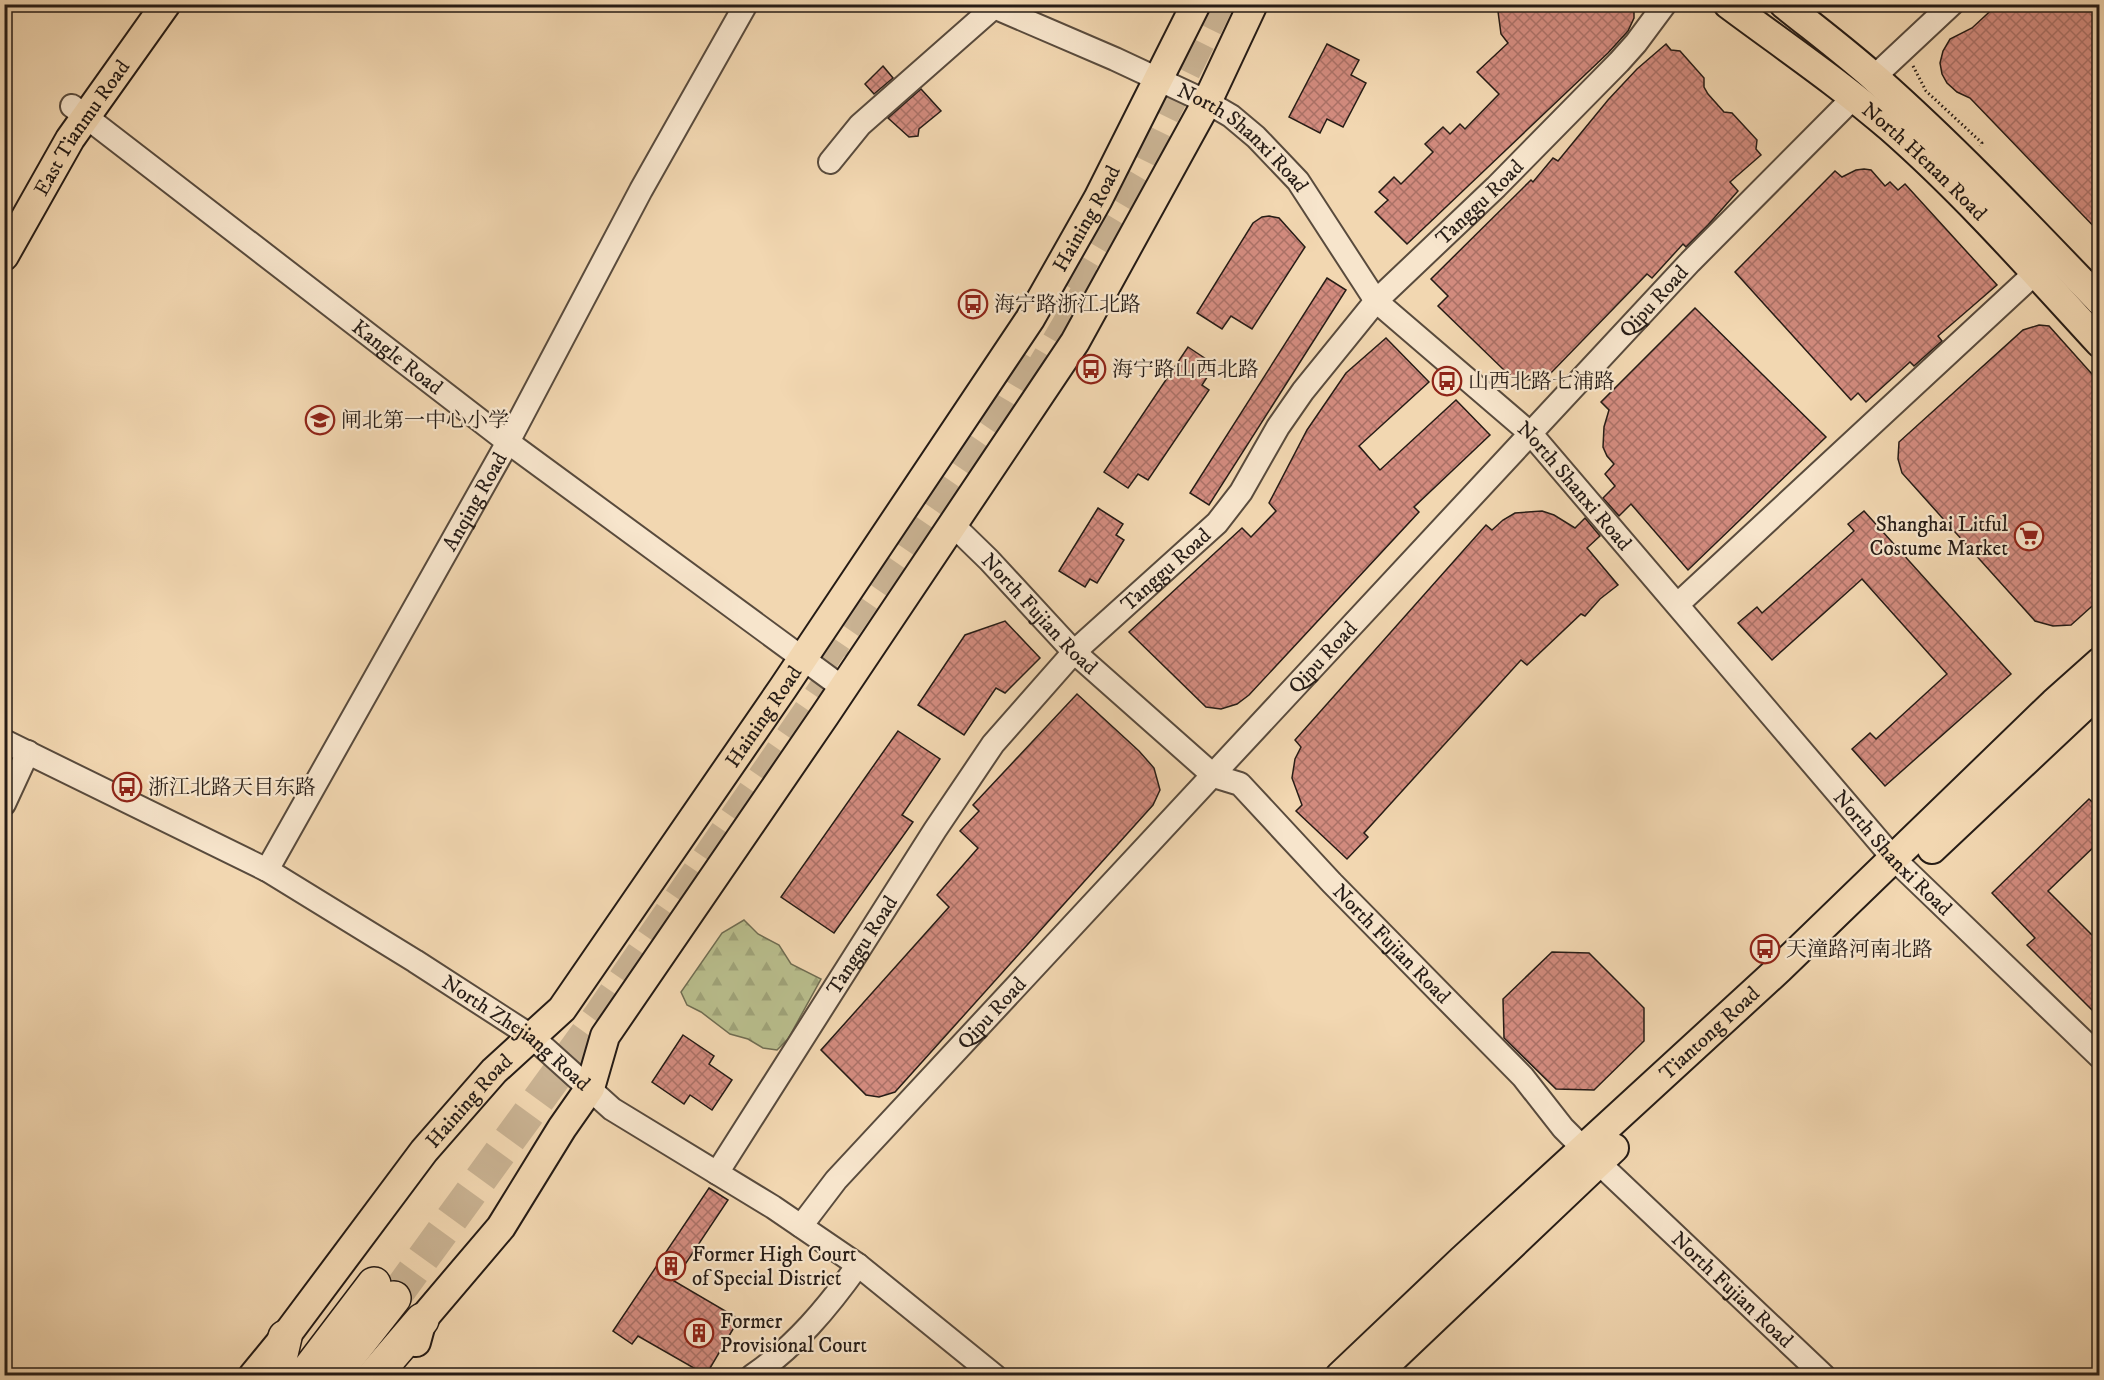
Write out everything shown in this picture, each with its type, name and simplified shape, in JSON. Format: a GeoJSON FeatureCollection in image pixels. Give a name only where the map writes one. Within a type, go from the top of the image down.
{"type":"FeatureCollection","features":[{"type":"Feature","properties":{"kind":"highway"},"geometry":{"type":"LineString","coordinates":[[304,1376],[384,1291],[333,1376]]}},
{"type":"Feature","properties":{"kind":"highway"},"geometry":{"type":"LineString","coordinates":[[374,1376],[422,1320]]}},
{"type":"Feature","properties":{"kind":"highway"},"geometry":{"type":"LineString","coordinates":[[276,1376],[285,1337]]}},
{"type":"Feature","properties":{"kind":"main road","name":"East Tianmu Road"},"geometry":{"type":"LineString","coordinates":[[4,256],[58,157],[79,111],[144,4]]}},
{"type":"Feature","properties":{"kind":"main road","name":"East Tianmu Road"},"geometry":{"type":"LineString","coordinates":[[4,219],[43,149],[79,111],[166,4]]}},
{"type":"Feature","properties":{"kind":"main road","name":"Haining Road"},"geometry":{"type":"LineString","coordinates":[[253,1376],[285,1337],[424,1151],[494,1071],[562,1009],[1030,319],[1098,199],[1196,4]]}},
{"type":"Feature","properties":{"kind":"main road"},"geometry":{"type":"LineString","coordinates":[[393,1376],[416,1341],[422,1320],[501,1227],[562,1128],[590,1088],[605,1036],[843,688],[1075,342],[1207,102],[1253,4]]}},
{"type":"Feature","properties":{"kind":"main road","name":"North Henan Road"},"geometry":{"type":"LineString","coordinates":[[1728,4],[1854,97],[1937,170],[2100,343]]}},
{"type":"Feature","properties":{"kind":"main road","name":"North Henan Road"},"geometry":{"type":"LineString","coordinates":[[1784,4],[1874,77],[2000,197],[2100,301]]}},
{"type":"Feature","properties":{"kind":"main road","name":"Tiantong Road"},"geometry":{"type":"LineString","coordinates":[[1900,866],[2054,703],[2100,662]]}},
{"type":"Feature","properties":{"kind":"main road","name":"Tiantong Road"},"geometry":{"type":"LineString","coordinates":[[1374,1376],[1779,969],[2100,691]]}},
{"type":"Feature","properties":{"kind":"main road","name":"Tiantong Road"},"geometry":{"type":"LineString","coordinates":[[1340,1376],[1462,1260],[1591,1156]]}},
{"type":"Feature","properties":{"kind":"street","name":"Anqing Road"},"geometry":{"type":"LineString","coordinates":[[267,870],[508,442],[641,190],[746,4]]}},
{"type":"Feature","properties":{"kind":"street","name":"Tanggu Road"},"geometry":{"type":"LineString","coordinates":[[717,1173],[971,774],[1012,721],[1074,652],[1223,516],[1241,492],[1278,427],[1303,391],[1376,301],[1496,187],[1619,62],[1665,4]]}},
{"type":"Feature","properties":{"kind":"street"},"geometry":{"type":"LineString","coordinates":[[1874,77],[1952,4]]}},
{"type":"Feature","properties":{"kind":"street","name":"North Shanxi Road"},"geometry":{"type":"LineString","coordinates":[[991,6],[1207,102],[1231,116],[1256,137],[1298,181],[1376,301],[1531,434],[1900,866],[2100,1057]]}},
{"type":"Feature","properties":{"kind":"street"},"geometry":{"type":"LineString","coordinates":[[830,162],[860,125],[991,6]]}},
{"type":"Feature","properties":{"kind":"street","name":"Qipu Road"},"geometry":{"type":"LineString","coordinates":[[801,1226],[836,1180],[1690,262],[1854,97]]}},
{"type":"Feature","properties":{"kind":"street","name":"Kangle Road"},"geometry":{"type":"LineString","coordinates":[[79,111],[508,442],[843,688]]}},
{"type":"Feature","properties":{"kind":"street"},"geometry":{"type":"LineString","coordinates":[[1678,604],[2035,273]]}},
{"type":"Feature","properties":{"kind":"street","name":"North Fujian Road"},"geometry":{"type":"LineString","coordinates":[[952,525],[989,560],[1074,652],[1214,776],[1240,784],[1332,883],[1523,1077],[1563,1128],[1824,1376]]}},
{"type":"Feature","properties":{"kind":"street","name":"North Zhejiang Road"},"geometry":{"type":"LineString","coordinates":[[4,741],[267,870],[415,961],[531,1036],[612,1109],[801,1226],[858,1265],[955,1341],[995,1376]]}},
{"type":"Feature","properties":{"kind":"street"},"geometry":{"type":"LineString","coordinates":[[4,804],[28,752]]}},
{"type":"Feature","properties":{"kind":"street"},"geometry":{"type":"LineString","coordinates":[[752,1376],[804,1332],[834,1299],[858,1265]]}},
{"type":"Feature","properties":{"kind":"path"},"geometry":{"type":"LineString","coordinates":[[1905,48],[1926,91],[1982,144]]}},
{"type":"Feature","properties":{"kind":"green space"},"geometry":{"type":"Polygon","coordinates":[[[744,920],[758,934],[779,945],[791,964],[821,979],[788,1039],[777,1050],[763,1048],[748,1039],[730,1034],[701,1012],[687,1005],[681,992],[722,933],[744,920]]]}},
{"type":"Feature","properties":{"kind":"building"},"geometry":{"type":"Polygon","coordinates":[[[1497,4],[1634,4],[1634,18],[1628,31],[1608,53],[1407,244],[1375,212],[1388,200],[1379,192],[1394,177],[1401,184],[1433,152],[1425,144],[1443,127],[1450,134],[1460,124],[1465,129],[1499,94],[1477,72],[1508,43],[1501,34],[1497,4]]]}},
{"type":"Feature","properties":{"kind":"building"},"geometry":{"type":"Polygon","coordinates":[[[1998,4],[2100,4],[2100,233],[1970,98],[1957,92],[1947,83],[1942,74],[1940,63],[1943,51],[1950,39],[1972,28],[1998,4]]]}},
{"type":"Feature","properties":{"kind":"building"},"geometry":{"type":"Polygon","coordinates":[[[1327,44],[1359,60],[1351,75],[1366,83],[1343,127],[1327,119],[1320,133],[1289,117],[1327,44]]]}},
{"type":"Feature","properties":{"kind":"building"},"geometry":{"type":"Polygon","coordinates":[[[1666,44],[1671,50],[1680,51],[1704,78],[1704,87],[1708,94],[1724,112],[1732,113],[1757,140],[1756,149],[1761,155],[1730,182],[1738,191],[1708,225],[1686,247],[1683,244],[1652,278],[1647,274],[1550,374],[1540,379],[1530,380],[1513,377],[1438,306],[1448,296],[1431,279],[1531,180],[1533,182],[1553,158],[1558,161],[1608,100],[1637,69],[1666,44]]]}},
{"type":"Feature","properties":{"kind":"building"},"geometry":{"type":"Polygon","coordinates":[[[883,66],[893,78],[874,94],[865,84],[883,66]]]}},
{"type":"Feature","properties":{"kind":"building"},"geometry":{"type":"Polygon","coordinates":[[[921,89],[941,111],[919,129],[918,136],[909,137],[888,118],[921,89]]]}},
{"type":"Feature","properties":{"kind":"building"},"geometry":{"type":"Polygon","coordinates":[[[1864,169],[1871,170],[1885,186],[1890,182],[1898,190],[1905,184],[1997,285],[1938,336],[1942,341],[1914,366],[1910,362],[1866,402],[1858,393],[1851,400],[1735,272],[1835,171],[1842,177],[1864,169]]]}},
{"type":"Feature","properties":{"kind":"building"},"geometry":{"type":"Polygon","coordinates":[[[1262,217],[1279,218],[1305,247],[1252,329],[1231,316],[1222,329],[1197,313],[1253,223],[1262,217]]]}},
{"type":"Feature","properties":{"kind":"building"},"geometry":{"type":"Polygon","coordinates":[[[1327,278],[1346,290],[1209,505],[1190,493],[1327,278]]]}},
{"type":"Feature","properties":{"kind":"building"},"geometry":{"type":"Polygon","coordinates":[[[1695,308],[1826,437],[1688,570],[1631,504],[1619,516],[1603,498],[1615,486],[1605,474],[1614,464],[1603,447],[1604,427],[1609,410],[1601,402],[1695,308]]]}},
{"type":"Feature","properties":{"kind":"building","name":"Shanghai Litful Costume Market"},"geometry":{"type":"Polygon","coordinates":[[[2039,325],[2049,326],[2100,383],[2100,599],[2071,625],[2053,626],[2035,621],[1902,473],[1898,459],[1899,442],[2023,330],[2039,325]]]}},
{"type":"Feature","properties":{"kind":"building"},"geometry":{"type":"Polygon","coordinates":[[[1386,338],[1429,382],[1359,446],[1380,470],[1456,400],[1490,435],[1414,507],[1419,512],[1249,695],[1237,704],[1221,709],[1206,707],[1129,632],[1242,528],[1251,537],[1276,511],[1269,503],[1307,430],[1346,373],[1386,338]]]}},
{"type":"Feature","properties":{"kind":"building"},"geometry":{"type":"Polygon","coordinates":[[[1188,347],[1215,365],[1202,385],[1209,390],[1148,480],[1138,474],[1128,488],[1104,472],[1188,347]]]}},
{"type":"Feature","properties":{"kind":"building"},"geometry":{"type":"Polygon","coordinates":[[[1098,508],[1123,524],[1116,535],[1124,540],[1097,583],[1090,579],[1085,587],[1059,571],[1098,508]]]}},
{"type":"Feature","properties":{"kind":"building"},"geometry":{"type":"Polygon","coordinates":[[[1542,511],[1554,515],[1575,528],[1585,518],[1600,536],[1587,548],[1618,585],[1600,599],[1585,616],[1581,614],[1527,665],[1521,660],[1364,833],[1368,837],[1347,859],[1296,811],[1302,805],[1292,778],[1295,759],[1301,747],[1295,740],[1486,525],[1492,530],[1515,513],[1542,511]]]}},
{"type":"Feature","properties":{"kind":"building"},"geometry":{"type":"Polygon","coordinates":[[[1864,511],[2011,674],[1885,786],[1852,749],[1870,733],[1876,739],[1947,674],[1862,579],[1772,660],[1738,623],[1757,607],[1762,613],[1854,531],[1848,524],[1864,511]]]}},
{"type":"Feature","properties":{"kind":"building"},"geometry":{"type":"Polygon","coordinates":[[[1005,621],[1040,658],[1005,693],[996,688],[964,735],[918,705],[965,635],[1005,621]]]}},
{"type":"Feature","properties":{"kind":"building"},"geometry":{"type":"Polygon","coordinates":[[[1077,694],[1139,751],[1154,768],[1160,790],[1153,805],[895,1092],[879,1097],[866,1095],[821,1050],[949,907],[937,895],[978,848],[960,831],[979,811],[973,805],[1077,694]]]}},
{"type":"Feature","properties":{"kind":"building"},"geometry":{"type":"Polygon","coordinates":[[[898,731],[940,759],[902,815],[913,822],[834,933],[781,897],[898,731]]]}},
{"type":"Feature","properties":{"kind":"building"},"geometry":{"type":"Polygon","coordinates":[[[2089,799],[2100,809],[2100,841],[2048,891],[2100,943],[2100,1018],[2027,945],[2035,938],[1992,893],[2089,799]]]}},
{"type":"Feature","properties":{"kind":"building"},"geometry":{"type":"Polygon","coordinates":[[[1552,952],[1589,953],[1644,1008],[1644,1041],[1594,1090],[1556,1089],[1504,1038],[1503,999],[1552,952]]]}},
{"type":"Feature","properties":{"kind":"building"},"geometry":{"type":"Polygon","coordinates":[[[683,1035],[714,1056],[709,1064],[732,1080],[712,1110],[690,1095],[684,1104],[652,1082],[683,1035]]]}},
{"type":"Feature","properties":{"kind":"building"},"geometry":{"type":"Polygon","coordinates":[[[709,1188],[728,1200],[674,1281],[739,1319],[706,1375],[638,1336],[632,1344],[613,1331],[709,1188]]]}},
{"type":"Feature","properties":{"kind":"tunnel"},"geometry":{"type":"LineString","coordinates":[[1067,286],[1134,173],[1217,4]]}},
{"type":"Feature","properties":{"kind":"tunnel"},"geometry":{"type":"LineString","coordinates":[[1033,385],[1101,269]]}},
{"type":"Feature","properties":{"kind":"tunnel"},"geometry":{"type":"LineString","coordinates":[[817,667],[1000,400],[1032,346]]}},
{"type":"Feature","properties":{"kind":"tunnel"},"geometry":{"type":"LineString","coordinates":[[394,1298],[598,1018],[850,653]]}},
{"type":"Feature","properties":{"kind":"place","name":"海宁路浙江北路"},"geometry":{"type":"Point","coordinates":[973,304]}},
{"type":"Feature","properties":{"kind":"place","name":"海宁路山西北路"},"geometry":{"type":"Point","coordinates":[1091,369]}},
{"type":"Feature","properties":{"kind":"place","name":"山西北路七浦路"},"geometry":{"type":"Point","coordinates":[1447,381]}},
{"type":"Feature","properties":{"kind":"place","name":"闸北第一中心小学"},"geometry":{"type":"Point","coordinates":[320,420]}},
{"type":"Feature","properties":{"kind":"place","name":"Shanghai Litful Costume Market"},"geometry":{"type":"Point","coordinates":[2029,536]}},
{"type":"Feature","properties":{"kind":"place","name":"浙江北路天目东路"},"geometry":{"type":"Point","coordinates":[127,787]}},
{"type":"Feature","properties":{"kind":"place","name":"天潼路河南北路"},"geometry":{"type":"Point","coordinates":[1765,949]}},
{"type":"Feature","properties":{"kind":"place","name":"Former High Court of Special District"},"geometry":{"type":"Point","coordinates":[671,1266]}},
{"type":"Feature","properties":{"kind":"place","name":"Former Provisional Court"},"geometry":{"type":"Point","coordinates":[699,1333]}}]}
